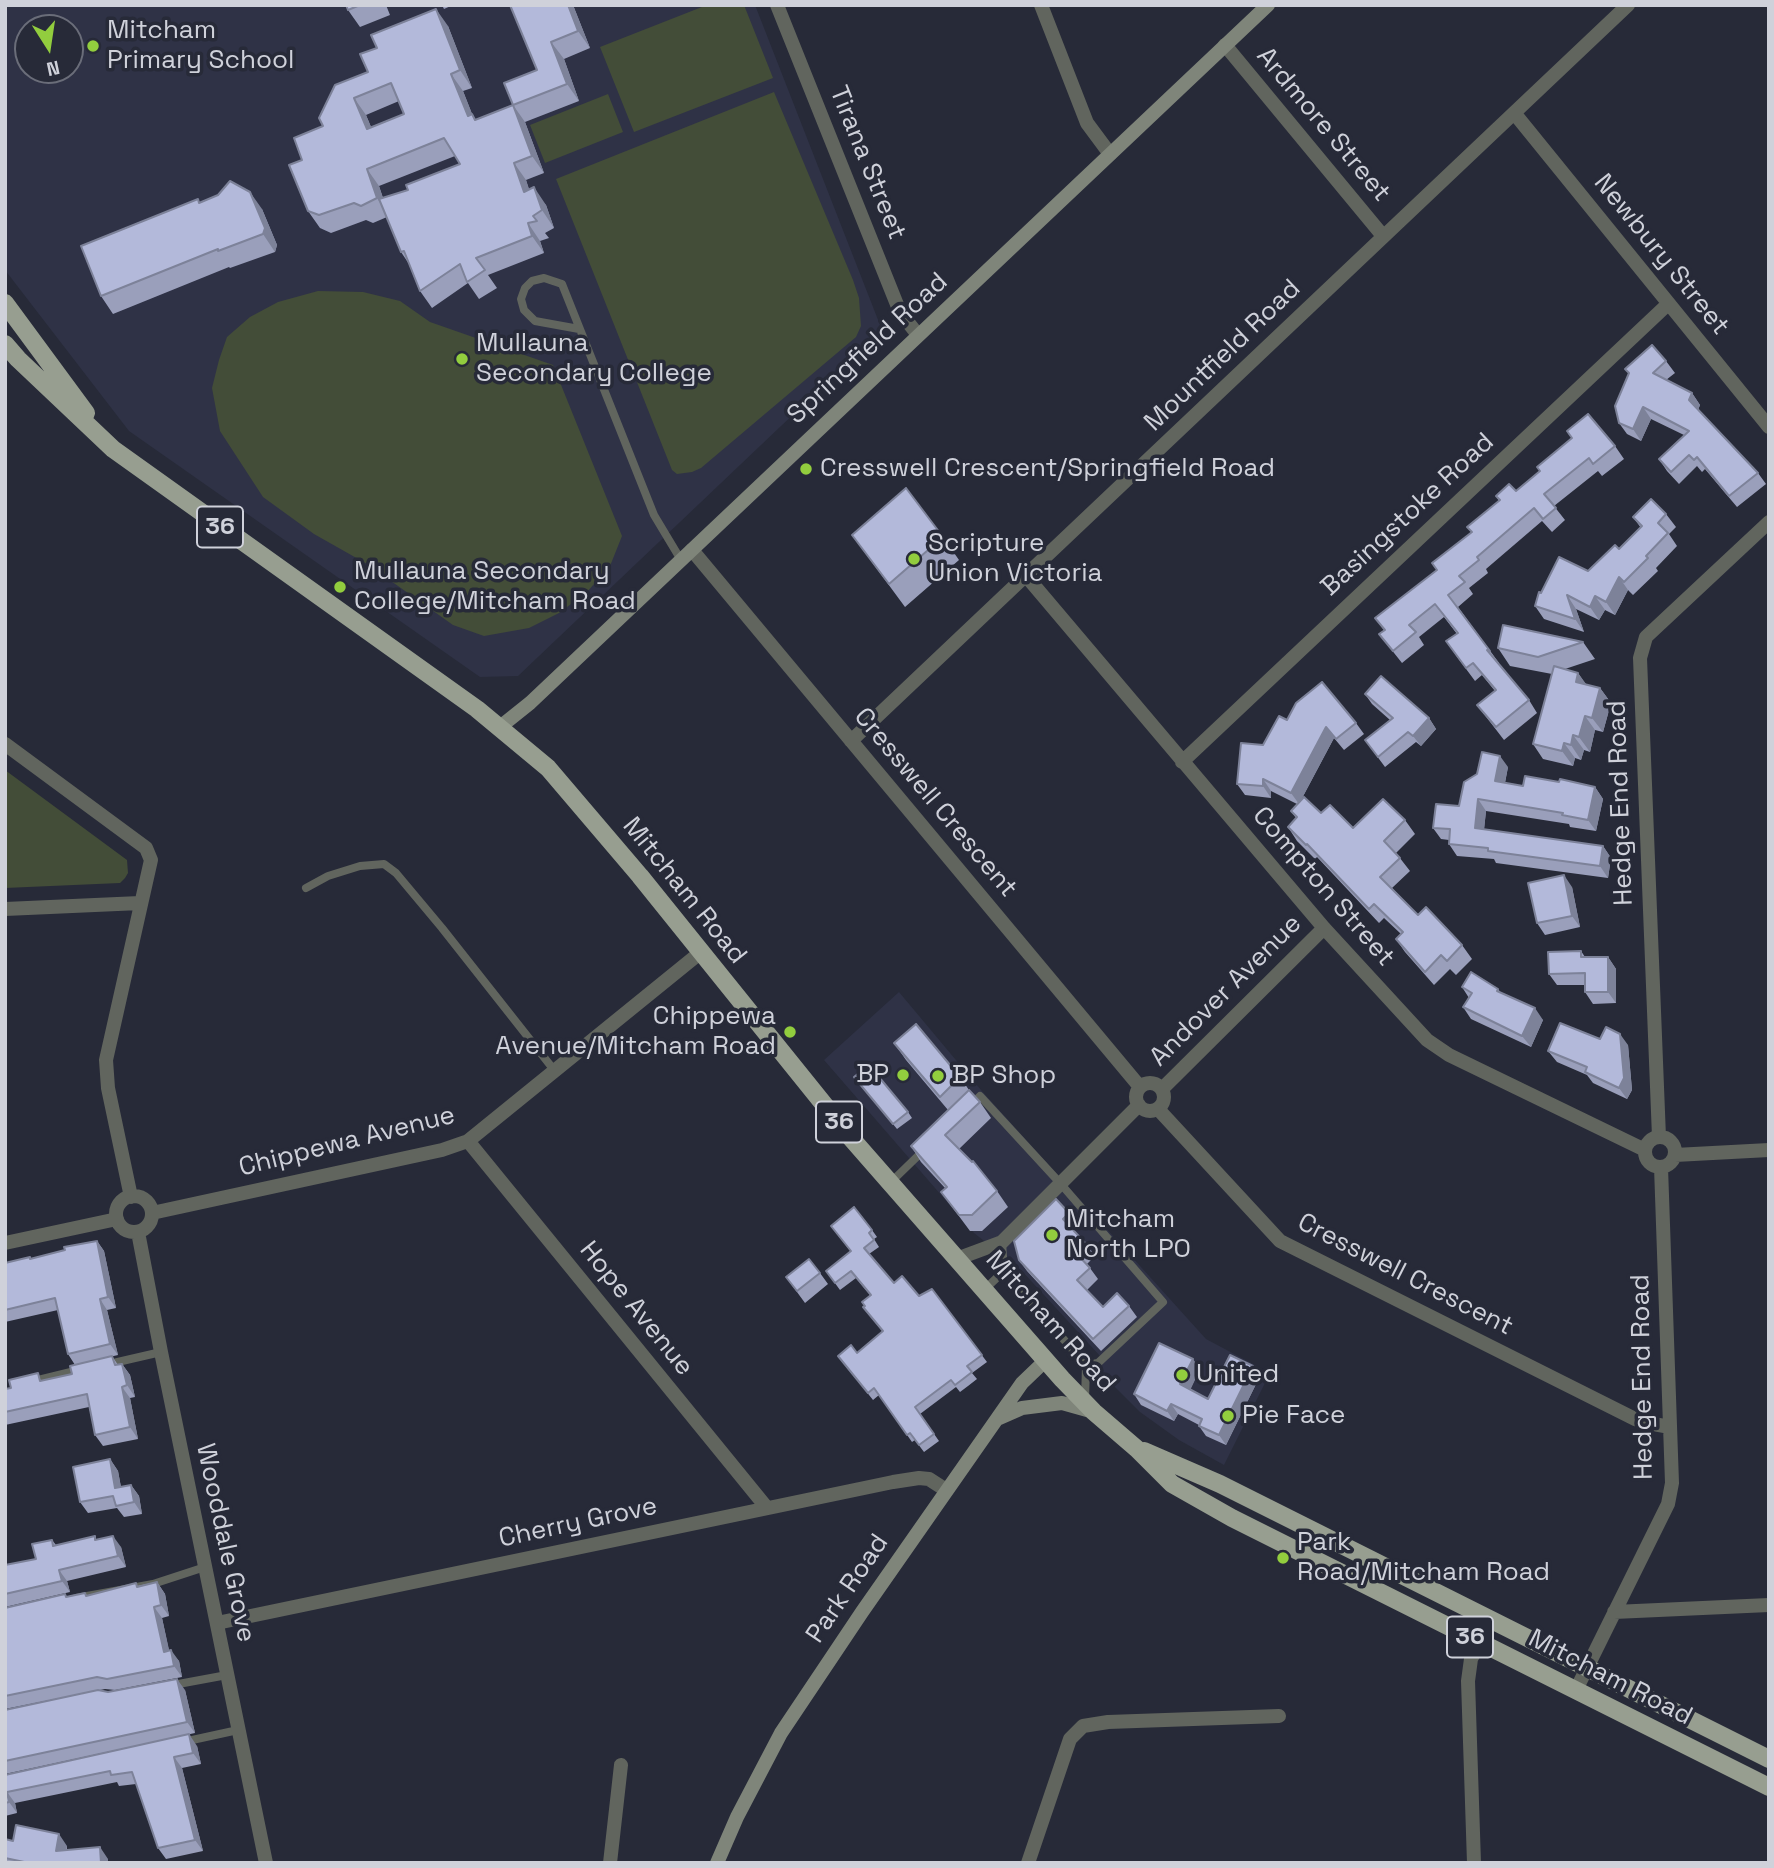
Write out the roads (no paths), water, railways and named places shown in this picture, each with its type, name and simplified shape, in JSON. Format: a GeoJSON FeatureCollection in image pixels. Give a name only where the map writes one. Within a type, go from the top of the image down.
{"type":"FeatureCollection","features":[{"type":"Feature","properties":{"kind":"main road","name":"Springfield Road"},"geometry":{"type":"LineString","coordinates":[[500,727],[530,703],[1268,5]]}},
{"type":"Feature","properties":{"kind":"main road","name":"Mitcham Road"},"geometry":{"type":"LineString","coordinates":[[5,303],[113,449]]}},
{"type":"Feature","properties":{"kind":"main road","name":"Mitcham Road"},"geometry":{"type":"LineString","coordinates":[[5,344],[113,449],[500,727],[548,768],[640,876],[851,1138],[1089,1408],[1137,1449],[1172,1484],[1232,1518],[1769,1787]]}},
{"type":"Feature","properties":{"kind":"main road","name":"Park Road"},"geometry":{"type":"LineString","coordinates":[[717,1863],[780,1733],[946,1490],[1029,1375],[1046,1360]]}},
{"type":"Feature","properties":{"kind":"main road"},"geometry":{"type":"LineString","coordinates":[[996,1420],[1021,1408],[1062,1403],[1089,1408]]}},
{"type":"Feature","properties":{"kind":"main road","name":"Mitcham Road"},"geometry":{"type":"LineString","coordinates":[[1137,1449],[1220,1484],[1769,1759]]}},
{"type":"Feature","properties":{"kind":"main road"},"geometry":{"type":"LineString","coordinates":[[1480,1642],[1493,1619]]}},
{"type":"Feature","properties":{"kind":"street","name":"Tirana Street"},"geometry":{"type":"LineString","coordinates":[[777,5],[900,312],[918,335]]}},
{"type":"Feature","properties":{"kind":"street"},"geometry":{"type":"LineString","coordinates":[[1041,5],[1087,123],[1110,154]]}},
{"type":"Feature","properties":{"kind":"street","name":"Mountfield Road"},"geometry":{"type":"LineString","coordinates":[[851,741],[1628,5]]}},
{"type":"Feature","properties":{"kind":"street","name":"Ardmore Street"},"geometry":{"type":"LineString","coordinates":[[1225,46],[1383,236]]}},
{"type":"Feature","properties":{"kind":"street","name":"Newbury Street"},"geometry":{"type":"LineString","coordinates":[[1515,114],[1769,427]]}},
{"type":"Feature","properties":{"kind":"street","name":"Basingstoke Road"},"geometry":{"type":"LineString","coordinates":[[1182,762],[1668,303]]}},
{"type":"Feature","properties":{"kind":"street","name":"Hedge End Road"},"geometry":{"type":"LineString","coordinates":[[1659,1137],[1640,658],[1646,637],[1769,522]]}},
{"type":"Feature","properties":{"kind":"street","name":"Cresswell Crescent"},"geometry":{"type":"LineString","coordinates":[[692,550],[1140,1087]]}},
{"type":"Feature","properties":{"kind":"street","name":"Compton Street"},"geometry":{"type":"LineString","coordinates":[[1027,577],[1324,928],[1427,1040],[1448,1055],[1645,1150]]}},
{"type":"Feature","properties":{"kind":"street"},"geometry":{"type":"LineString","coordinates":[[5,744],[146,848],[151,860],[106,1060],[108,1088],[131,1197]]}},
{"type":"Feature","properties":{"kind":"street"},"geometry":{"type":"LineString","coordinates":[[5,909],[140,903]]}},
{"type":"Feature","properties":{"kind":"street","name":"Andover Avenue"},"geometry":{"type":"LineString","coordinates":[[1162,1089],[1324,928]]}},
{"type":"Feature","properties":{"kind":"street","name":"Chippewa Avenue"},"geometry":{"type":"LineString","coordinates":[[152,1213],[442,1150],[468,1141],[701,953]]}},
{"type":"Feature","properties":{"kind":"street"},"geometry":{"type":"LineString","coordinates":[[1149,1083],[1162,1089],[1165,1097],[1158,1109],[1150,1111],[1139,1105],[1136,1094],[1140,1087],[1149,1083]]}},
{"type":"Feature","properties":{"kind":"street"},"geometry":{"type":"LineString","coordinates":[[959,1258],[1002,1242],[1139,1105]]}},
{"type":"Feature","properties":{"kind":"street","name":"Cresswell Crescent"},"geometry":{"type":"LineString","coordinates":[[1158,1109],[1280,1241],[1635,1419],[1670,1427]]}},
{"type":"Feature","properties":{"kind":"street"},"geometry":{"type":"LineString","coordinates":[[1659,1137],[1671,1142],[1675,1155],[1670,1163],[1661,1167],[1649,1163],[1645,1150],[1650,1141],[1659,1137]]}},
{"type":"Feature","properties":{"kind":"street","name":"Hope Avenue"},"geometry":{"type":"LineString","coordinates":[[468,1141],[767,1508]]}},
{"type":"Feature","properties":{"kind":"street"},"geometry":{"type":"LineString","coordinates":[[1675,1155],[1769,1150]]}},
{"type":"Feature","properties":{"kind":"street","name":"Hedge End Road"},"geometry":{"type":"LineString","coordinates":[[1576,1690],[1668,1504],[1672,1483],[1661,1167]]}},
{"type":"Feature","properties":{"kind":"street"},"geometry":{"type":"LineString","coordinates":[[131,1197],[147,1202],[152,1213],[150,1223],[138,1232],[123,1228],[117,1219],[116,1213],[121,1203],[131,1197]]}},
{"type":"Feature","properties":{"kind":"street"},"geometry":{"type":"LineString","coordinates":[[5,1243],[117,1219]]}},
{"type":"Feature","properties":{"kind":"street","name":"Wooddale Grove"},"geometry":{"type":"LineString","coordinates":[[138,1232],[266,1863]]}},
{"type":"Feature","properties":{"kind":"street","name":"Cherry Grove"},"geometry":{"type":"LineString","coordinates":[[216,1623],[919,1478],[929,1479],[946,1490]]}},
{"type":"Feature","properties":{"kind":"street"},"geometry":{"type":"LineString","coordinates":[[1614,1612],[1769,1605]]}},
{"type":"Feature","properties":{"kind":"street"},"geometry":{"type":"LineString","coordinates":[[1474,1863],[1468,1681],[1471,1659],[1480,1642]]}},
{"type":"Feature","properties":{"kind":"street"},"geometry":{"type":"LineString","coordinates":[[1028,1863],[1070,1739],[1083,1726],[1108,1722],[1279,1716]]}},
{"type":"Feature","properties":{"kind":"street"},"geometry":{"type":"LineString","coordinates":[[610,1863],[621,1765]]}},
{"type":"Feature","properties":{"kind":"lane"},"geometry":{"type":"LineString","coordinates":[[579,329],[535,321],[524,310],[522,299],[525,288],[532,281],[544,278],[562,284],[653,515],[681,560]]}},
{"type":"Feature","properties":{"kind":"lane"},"geometry":{"type":"LineString","coordinates":[[306,888],[328,876],[360,866],[384,864],[396,873],[442,928],[554,1070]]}},
{"type":"Feature","properties":{"kind":"lane"},"geometry":{"type":"LineString","coordinates":[[960,1115],[980,1096],[1163,1302],[1098,1363],[1086,1365]]}},
{"type":"Feature","properties":{"kind":"lane"},"geometry":{"type":"LineString","coordinates":[[891,1182],[930,1144]]}},
{"type":"Feature","properties":{"kind":"lane"},"geometry":{"type":"LineString","coordinates":[[1002,1242],[1004,1271],[1086,1365],[1089,1408]]}},
{"type":"Feature","properties":{"kind":"lane"},"geometry":{"type":"LineString","coordinates":[[985,1289],[1004,1271]]}},
{"type":"Feature","properties":{"kind":"lane"},"geometry":{"type":"LineString","coordinates":[[96,1367],[161,1352]]}},
{"type":"Feature","properties":{"kind":"lane"},"geometry":{"type":"LineString","coordinates":[[18,1384],[83,1370]]}},
{"type":"Feature","properties":{"kind":"lane"},"geometry":{"type":"LineString","coordinates":[[69,1599],[153,1584],[205,1567]]}},
{"type":"Feature","properties":{"kind":"lane"},"geometry":{"type":"LineString","coordinates":[[165,1687],[227,1675]]}},
{"type":"Feature","properties":{"kind":"lane"},"geometry":{"type":"LineString","coordinates":[[173,1744],[238,1730]]}},
{"type":"Feature","properties":{"kind":"place","name":"Mitcham Primary School"},"geometry":{"type":"Point","coordinates":[93,46]}},
{"type":"Feature","properties":{"kind":"place","name":"Mullauna Secondary College"},"geometry":{"type":"Point","coordinates":[462,359]}},
{"type":"Feature","properties":{"kind":"place","name":"Cresswell Crescent/Springfield Road"},"geometry":{"type":"Point","coordinates":[806,469]}},
{"type":"Feature","properties":{"kind":"place","name":"Scripture Union Victoria"},"geometry":{"type":"Point","coordinates":[914,559]}},
{"type":"Feature","properties":{"kind":"place","name":"Mullauna Secondary College/Mitcham Road"},"geometry":{"type":"Point","coordinates":[340,587]}},
{"type":"Feature","properties":{"kind":"place","name":"Chippewa Avenue/Mitcham Road"},"geometry":{"type":"Point","coordinates":[790,1032]}},
{"type":"Feature","properties":{"kind":"place","name":"BP"},"geometry":{"type":"Point","coordinates":[903,1075]}},
{"type":"Feature","properties":{"kind":"place","name":"BP Shop"},"geometry":{"type":"Point","coordinates":[938,1076]}},
{"type":"Feature","properties":{"kind":"place","name":"Mitcham North LPO"},"geometry":{"type":"Point","coordinates":[1052,1235]}},
{"type":"Feature","properties":{"kind":"place","name":"United"},"geometry":{"type":"Point","coordinates":[1182,1375]}},
{"type":"Feature","properties":{"kind":"place","name":"Pie Face"},"geometry":{"type":"Point","coordinates":[1228,1416]}},
{"type":"Feature","properties":{"kind":"place","name":"Park Road/Mitcham Road"},"geometry":{"type":"Point","coordinates":[1283,1558]}}]}
